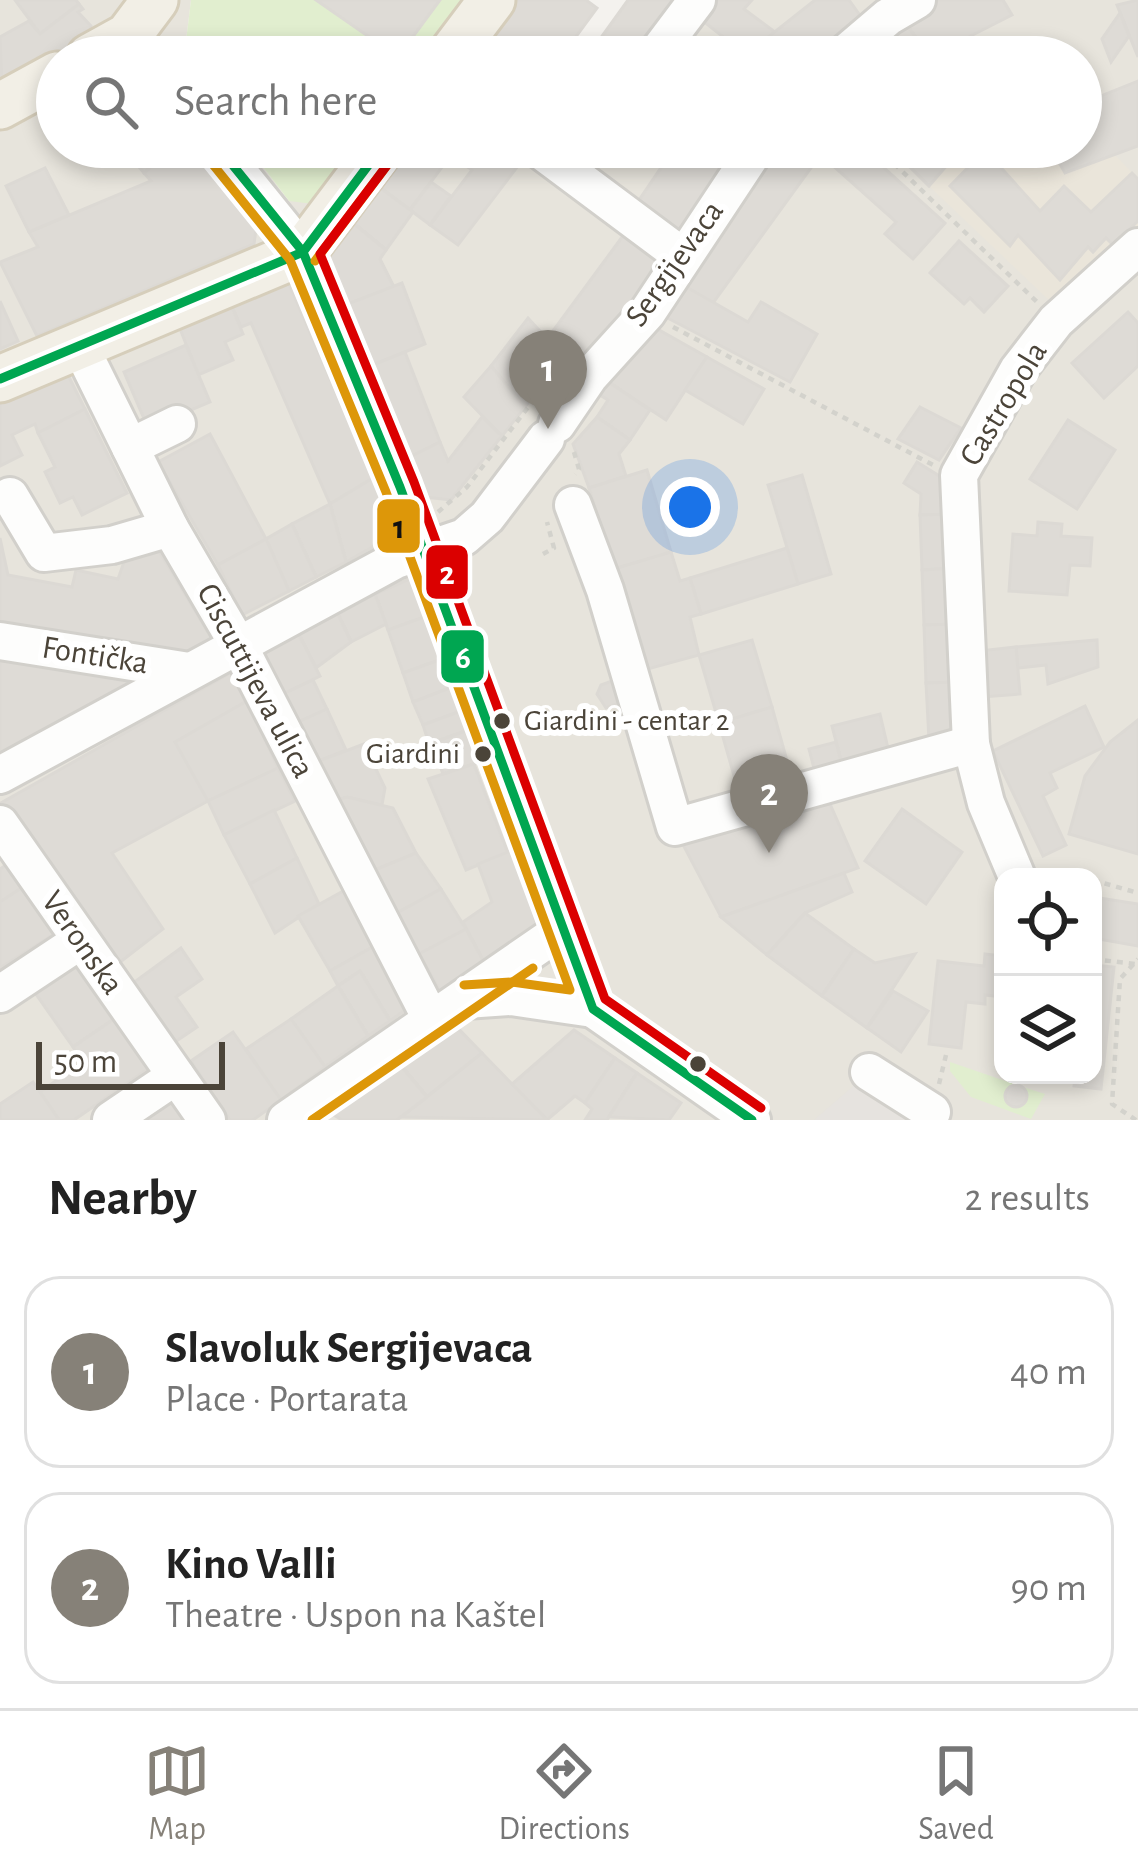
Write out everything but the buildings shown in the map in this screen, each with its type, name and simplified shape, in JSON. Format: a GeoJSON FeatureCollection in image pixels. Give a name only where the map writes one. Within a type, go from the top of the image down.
{"type":"FeatureCollection","features":[{"type":"Feature","properties":{"kind":"main road"},"geometry":{"type":"LineString","coordinates":[[131,36],[155,0]]}},
{"type":"Feature","properties":{"kind":"main road"},"geometry":{"type":"LineString","coordinates":[[465,36],[492,0]]}},
{"type":"Feature","properties":{"kind":"main road"},"geometry":{"type":"LineString","coordinates":[[0,106],[36,86]]}},
{"type":"Feature","properties":{"kind":"main road"},"geometry":{"type":"LineString","coordinates":[[0,380],[303,251],[366,168]]}},
{"type":"Feature","properties":{"kind":"street"},"geometry":{"type":"LineString","coordinates":[[670,36],[697,0]]}},
{"type":"Feature","properties":{"kind":"street"},"geometry":{"type":"LineString","coordinates":[[863,36],[894,6]]}},
{"type":"Feature","properties":{"kind":"street"},"geometry":{"type":"LineString","coordinates":[[235,168],[303,251],[419,535],[593,1010]]}},
{"type":"Feature","properties":{"kind":"street"},"geometry":{"type":"LineString","coordinates":[[586,168],[682,256]]}},
{"type":"Feature","properties":{"kind":"street","name":"Sergijevaca"},"geometry":{"type":"LineString","coordinates":[[0,776],[189,671],[240,648],[419,535],[464,537],[487,517],[589,377],[646,313],[743,168]]}},
{"type":"Feature","properties":{"kind":"street","name":"Castropola"},"geometry":{"type":"LineString","coordinates":[[1013,868],[986,802],[971,745],[959,475],[1007,388],[1056,321],[1138,247]]}},
{"type":"Feature","properties":{"kind":"street","name":"Ciscuttijeva ulica"},"geometry":{"type":"LineString","coordinates":[[79,344],[170,528],[240,648],[430,1019]]}},
{"type":"Feature","properties":{"kind":"street"},"geometry":{"type":"LineString","coordinates":[[130,447],[177,424]]}},
{"type":"Feature","properties":{"kind":"street"},"geometry":{"type":"LineString","coordinates":[[572,492],[675,827],[971,745]]}},
{"type":"Feature","properties":{"kind":"street"},"geometry":{"type":"LineString","coordinates":[[10,496],[44,553],[112,545],[170,528]]}},
{"type":"Feature","properties":{"kind":"street","name":"Fontička"},"geometry":{"type":"LineString","coordinates":[[0,641],[189,671]]}},
{"type":"Feature","properties":{"kind":"street","name":"Veronska"},"geometry":{"type":"LineString","coordinates":[[0,824],[207,1120]]}},
{"type":"Feature","properties":{"kind":"street"},"geometry":{"type":"LineString","coordinates":[[301,1116],[430,1019],[465,1000],[563,929]]}},
{"type":"Feature","properties":{"kind":"street"},"geometry":{"type":"LineString","coordinates":[[0,994],[80,941]]}},
{"type":"Feature","properties":{"kind":"street"},"geometry":{"type":"LineString","coordinates":[[465,1000],[511,997],[593,1010],[752,1120]]}},
{"type":"Feature","properties":{"kind":"street"},"geometry":{"type":"LineString","coordinates":[[869,1072],[921,1118]]}},
{"type":"Feature","properties":{"kind":"street"},"geometry":{"type":"LineString","coordinates":[[111,1120],[176,1076]]}},
{"type":"Feature","properties":{"kind":"path"},"geometry":{"type":"LineString","coordinates":[[901,168],[1019,284]]}},
{"type":"Feature","properties":{"kind":"path"},"geometry":{"type":"LineString","coordinates":[[646,313],[896,450],[959,475]]}},
{"type":"Feature","properties":{"kind":"path"},"geometry":{"type":"LineString","coordinates":[[419,535],[452,502],[553,425],[579,469],[572,492]]}},
{"type":"Feature","properties":{"kind":"path"},"geometry":{"type":"LineString","coordinates":[[1102,883],[1138,893]]}},
{"type":"Feature","properties":{"kind":"path"},"geometry":{"type":"LineString","coordinates":[[1102,960],[1137,962]]}},
{"type":"Feature","properties":{"kind":"path"},"geometry":{"type":"LineString","coordinates":[[1136,1120],[1112,1104],[1111,1076],[1120,979],[1137,962]]}},
{"type":"Feature","properties":{"kind":"shaded area"},"geometry":{"type":"Polygon","coordinates":[[[0,0],[191,0],[187,36],[36,36],[36,168],[264,168],[289,201],[335,168],[1102,168],[1102,36],[660,36],[686,0],[1138,0],[1138,1120],[0,1120],[0,0]]]}},
{"type":"Feature","properties":{"kind":"shaded area"},"geometry":{"type":"Polygon","coordinates":[[[1115,155],[1138,179],[1138,234],[1054,305],[929,186],[945,168],[1063,168],[1066,173],[1102,168],[1102,160],[1115,155]]]}},
{"type":"Feature","properties":{"kind":"shaded area"},"geometry":{"type":"Polygon","coordinates":[[[864,1077],[928,1120],[814,1120],[864,1077]]]}},
{"type":"Feature","properties":{"kind":"green space"},"geometry":{"type":"Polygon","coordinates":[[[191,0],[473,0],[446,36],[187,36],[191,0]]]}},
{"type":"Feature","properties":{"kind":"green space"},"geometry":{"type":"Polygon","coordinates":[[[264,168],[349,168],[322,205],[289,201],[264,168]]]}},
{"type":"Feature","properties":{"kind":"green space"},"geometry":{"type":"Polygon","coordinates":[[[950,1062],[994,1077],[994,1084],[1017,1085],[1005,1092],[1008,1105],[1014,1108],[1026,1101],[1023,1087],[1045,1094],[1031,1119],[971,1097],[950,1071],[950,1062]]]}},
{"type":"Feature","properties":{"kind":"transit line","name":"1"},"geometry":{"type":"LineString","coordinates":[[216,168],[290,260],[386,492],[570,990],[512,982],[464,985]]}},
{"type":"Feature","properties":{"kind":"transit line","name":"6"},"geometry":{"type":"LineString","coordinates":[[235,168],[303,252],[400,487],[593,1009],[752,1120]]}},
{"type":"Feature","properties":{"kind":"transit line","name":"6"},"geometry":{"type":"LineString","coordinates":[[303,252],[366,168]]}},
{"type":"Feature","properties":{"kind":"transit line","name":"1"},"geometry":{"type":"LineString","coordinates":[[315,261],[385,168]]}},
{"type":"Feature","properties":{"kind":"transit line","name":"2"},"geometry":{"type":"LineString","coordinates":[[385,168],[320,254],[414,482],[605,999],[761,1108]]}},
{"type":"Feature","properties":{"kind":"transit line","name":"6"},"geometry":{"type":"LineString","coordinates":[[0,379],[303,252]]}},
{"type":"Feature","properties":{"kind":"transit line","name":"1"},"geometry":{"type":"LineString","coordinates":[[312,1120],[533,968]]}},
{"type":"Feature","properties":{"kind":"place","name":"Slavoluk Sergijevaca"},"geometry":{"type":"Point","coordinates":[548,429]}},
{"type":"Feature","properties":{"kind":"place","name":"Giardini - centar 2"},"geometry":{"type":"Point","coordinates":[502,721]}},
{"type":"Feature","properties":{"kind":"place","name":"Giardini"},"geometry":{"type":"Point","coordinates":[483,754]}},
{"type":"Feature","properties":{"kind":"place","name":"Kino Valli"},"geometry":{"type":"Point","coordinates":[769,853]}}]}
